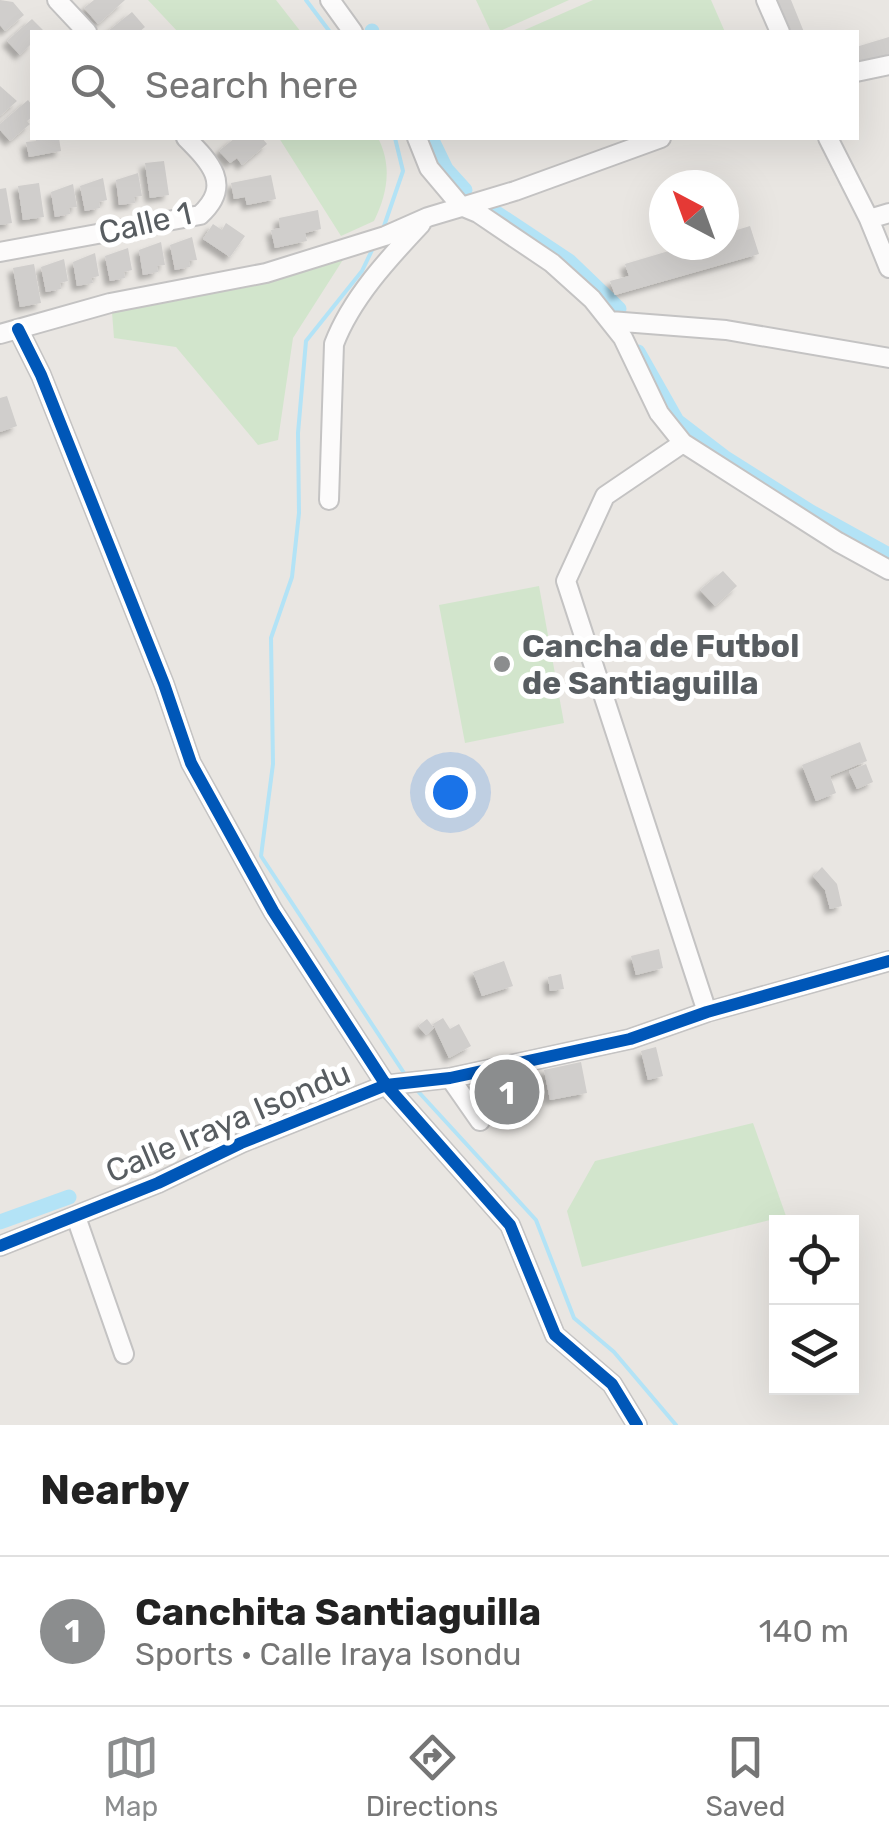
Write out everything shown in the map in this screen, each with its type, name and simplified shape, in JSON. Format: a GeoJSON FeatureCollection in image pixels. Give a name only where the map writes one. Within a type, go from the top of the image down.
{"type":"FeatureCollection","features":[{"type":"Feature","properties":{"kind":"street"},"geometry":{"type":"LineString","coordinates":[[56,0],[85,30]]}},
{"type":"Feature","properties":{"kind":"street"},"geometry":{"type":"LineString","coordinates":[[330,0],[352,30]]}},
{"type":"Feature","properties":{"kind":"street"},"geometry":{"type":"LineString","coordinates":[[766,0],[779,30]]}},
{"type":"Feature","properties":{"kind":"street"},"geometry":{"type":"LineString","coordinates":[[859,71],[889,64]]}},
{"type":"Feature","properties":{"kind":"street","name":"Calle 1"},"geometry":{"type":"LineString","coordinates":[[0,252],[200,215],[209,207],[216,176],[213,166],[188,140]]}},
{"type":"Feature","properties":{"kind":"street"},"geometry":{"type":"LineString","coordinates":[[418,140],[429,168],[460,206],[478,213],[575,281],[610,321],[633,356],[659,414],[683,442],[838,542],[889,570]]}},
{"type":"Feature","properties":{"kind":"street"},"geometry":{"type":"LineString","coordinates":[[638,1425],[612,1384],[556,1335],[510,1226],[394,1084],[274,911],[192,763],[40,375],[9,332],[110,303],[266,273],[385,236],[428,217],[515,191],[655,140]]}},
{"type":"Feature","properties":{"kind":"street"},"geometry":{"type":"LineString","coordinates":[[829,140],[889,268]]}},
{"type":"Feature","properties":{"kind":"street"},"geometry":{"type":"LineString","coordinates":[[869,219],[889,213]]}},
{"type":"Feature","properties":{"kind":"street"},"geometry":{"type":"LineString","coordinates":[[329,500],[334,344],[342,322],[385,264],[428,217]]}},
{"type":"Feature","properties":{"kind":"street"},"geometry":{"type":"LineString","coordinates":[[610,321],[726,330],[889,358]]}},
{"type":"Feature","properties":{"kind":"street"},"geometry":{"type":"LineString","coordinates":[[683,442],[606,496],[566,580],[708,1012]]}},
{"type":"Feature","properties":{"kind":"street","name":"Calle Iraya Isondu"},"geometry":{"type":"LineString","coordinates":[[0,1246],[158,1183],[241,1143],[394,1084],[450,1078],[630,1039],[708,1012],[889,961]]}},
{"type":"Feature","properties":{"kind":"street"},"geometry":{"type":"LineString","coordinates":[[450,1078],[480,1121]]}},
{"type":"Feature","properties":{"kind":"street"},"geometry":{"type":"LineString","coordinates":[[76,1217],[124,1354]]}},
{"type":"Feature","properties":{"kind":"green space"},"geometry":{"type":"Polygon","coordinates":[[[148,0],[276,0],[299,30],[176,30],[148,0]]]}},
{"type":"Feature","properties":{"kind":"green space"},"geometry":{"type":"Polygon","coordinates":[[[476,0],[569,0],[502,30],[490,30],[476,0]]]}},
{"type":"Feature","properties":{"kind":"green space"},"geometry":{"type":"Polygon","coordinates":[[[593,0],[711,0],[724,30],[525,30],[593,0]]]}},
{"type":"Feature","properties":{"kind":"green space"},"geometry":{"type":"Polygon","coordinates":[[[280,140],[379,140],[386,179],[374,221],[341,236],[280,140]]]}},
{"type":"Feature","properties":{"kind":"green space"},"geometry":{"type":"Polygon","coordinates":[[[346,255],[293,338],[278,440],[258,445],[176,347],[114,338],[112,312],[275,281],[346,255]]]}},
{"type":"Feature","properties":{"kind":"green space","name":"Cancha de Futbol de Santiaguilla"},"geometry":{"type":"Polygon","coordinates":[[[539,586],[564,723],[465,743],[439,605],[539,586]]]}},
{"type":"Feature","properties":{"kind":"green space"},"geometry":{"type":"Polygon","coordinates":[[[528,1069],[536,1103],[485,1115],[477,1082],[528,1069]]]}},
{"type":"Feature","properties":{"kind":"green space"},"geometry":{"type":"Polygon","coordinates":[[[753,1123],[786,1215],[769,1215],[769,1220],[582,1267],[567,1211],[595,1161],[753,1123]]]}},
{"type":"Feature","properties":{"kind":"building"},"geometry":{"type":"Polygon","coordinates":[[[0,0],[13,2],[24,15],[5,31],[0,25],[0,0]]]}},
{"type":"Feature","properties":{"kind":"building"},"geometry":{"type":"Polygon","coordinates":[[[94,0],[125,0],[98,24],[84,8],[94,0]]]}},
{"type":"Feature","properties":{"kind":"building"},"geometry":{"type":"Polygon","coordinates":[[[776,0],[791,0],[803,30],[787,30],[776,0]]]}},
{"type":"Feature","properties":{"kind":"building"},"geometry":{"type":"Polygon","coordinates":[[[132,12],[145,27],[141,30],[110,30],[132,12]]]}},
{"type":"Feature","properties":{"kind":"building"},"geometry":{"type":"Polygon","coordinates":[[[32,19],[43,30],[30,30],[30,45],[20,55],[7,41],[32,19]]]}},
{"type":"Feature","properties":{"kind":"building"},"geometry":{"type":"Polygon","coordinates":[[[889,37],[889,54],[859,62],[859,46],[889,37]]]}},
{"type":"Feature","properties":{"kind":"building"},"geometry":{"type":"Polygon","coordinates":[[[0,86],[17,101],[0,116],[0,86]]]}},
{"type":"Feature","properties":{"kind":"building"},"geometry":{"type":"Polygon","coordinates":[[[28,100],[30,102],[30,124],[10,141],[0,130],[0,124],[28,100]]]}},
{"type":"Feature","properties":{"kind":"building"},"geometry":{"type":"Polygon","coordinates":[[[59,140],[61,151],[29,157],[26,142],[59,140]]]}},
{"type":"Feature","properties":{"kind":"building"},"geometry":{"type":"Polygon","coordinates":[[[233,140],[264,140],[267,144],[242,165],[237,158],[230,163],[219,151],[233,140]]]}},
{"type":"Feature","properties":{"kind":"building"},"geometry":{"type":"Polygon","coordinates":[[[164,161],[169,195],[150,198],[145,163],[164,161]]]}},
{"type":"Feature","properties":{"kind":"building"},"geometry":{"type":"Polygon","coordinates":[[[138,173],[142,196],[134,197],[135,203],[119,205],[116,180],[138,173]]]}},
{"type":"Feature","properties":{"kind":"building"},"geometry":{"type":"Polygon","coordinates":[[[271,175],[276,199],[247,205],[245,197],[234,199],[231,183],[271,175]]]}},
{"type":"Feature","properties":{"kind":"building"},"geometry":{"type":"Polygon","coordinates":[[[103,178],[107,200],[99,202],[100,208],[85,211],[80,186],[103,178]]]}},
{"type":"Feature","properties":{"kind":"building"},"geometry":{"type":"Polygon","coordinates":[[[39,183],[44,217],[23,220],[18,186],[39,183]]]}},
{"type":"Feature","properties":{"kind":"building"},"geometry":{"type":"Polygon","coordinates":[[[73,184],[77,207],[69,208],[70,214],[55,217],[51,192],[73,184]]]}},
{"type":"Feature","properties":{"kind":"building"},"geometry":{"type":"Polygon","coordinates":[[[6,188],[12,223],[0,225],[0,189],[6,188]]]}},
{"type":"Feature","properties":{"kind":"building"},"geometry":{"type":"Polygon","coordinates":[[[318,210],[321,229],[305,233],[307,241],[275,248],[271,230],[280,228],[279,218],[318,210]]]}},
{"type":"Feature","properties":{"kind":"building"},"geometry":{"type":"Polygon","coordinates":[[[226,223],[245,236],[230,257],[203,239],[213,224],[222,230],[226,223]]]}},
{"type":"Feature","properties":{"kind":"building"},"geometry":{"type":"Polygon","coordinates":[[[750,226],[759,254],[739,260],[739,229],[750,226]]]}},
{"type":"Feature","properties":{"kind":"building"},"geometry":{"type":"Polygon","coordinates":[[[192,237],[197,260],[189,261],[190,267],[175,270],[170,245],[192,237]]]}},
{"type":"Feature","properties":{"kind":"building"},"geometry":{"type":"Polygon","coordinates":[[[161,242],[165,265],[157,266],[158,272],[143,275],[139,250],[161,242]]]}},
{"type":"Feature","properties":{"kind":"building"},"geometry":{"type":"Polygon","coordinates":[[[128,248],[132,270],[124,272],[125,278],[110,281],[105,256],[128,248]]]}},
{"type":"Feature","properties":{"kind":"building"},"geometry":{"type":"Polygon","coordinates":[[[95,253],[99,276],[91,278],[93,283],[77,286],[73,262],[95,253]]]}},
{"type":"Feature","properties":{"kind":"building"},"geometry":{"type":"Polygon","coordinates":[[[649,257],[649,260],[738,260],[615,295],[610,281],[629,276],[625,264],[649,257]]]}},
{"type":"Feature","properties":{"kind":"building"},"geometry":{"type":"Polygon","coordinates":[[[64,259],[68,281],[60,283],[61,289],[46,292],[41,267],[64,259]]]}},
{"type":"Feature","properties":{"kind":"building"},"geometry":{"type":"Polygon","coordinates":[[[34,264],[41,303],[20,307],[13,268],[34,264]]]}},
{"type":"Feature","properties":{"kind":"building"},"geometry":{"type":"Polygon","coordinates":[[[7,396],[17,426],[0,432],[0,398],[7,396]]]}},
{"type":"Feature","properties":{"kind":"building"},"geometry":{"type":"Polygon","coordinates":[[[723,571],[737,586],[715,606],[700,590],[723,571]]]}},
{"type":"Feature","properties":{"kind":"building"},"geometry":{"type":"Polygon","coordinates":[[[860,742],[867,761],[830,776],[836,793],[816,801],[802,765],[860,742]]]}},
{"type":"Feature","properties":{"kind":"building"},"geometry":{"type":"Polygon","coordinates":[[[866,764],[873,782],[857,789],[849,771],[866,764]]]}},
{"type":"Feature","properties":{"kind":"building"},"geometry":{"type":"Polygon","coordinates":[[[822,867],[837,884],[842,906],[830,909],[825,890],[813,876],[822,867]]]}},
{"type":"Feature","properties":{"kind":"building"},"geometry":{"type":"Polygon","coordinates":[[[659,949],[663,968],[636,975],[631,956],[659,949]]]}},
{"type":"Feature","properties":{"kind":"building"},"geometry":{"type":"Polygon","coordinates":[[[504,961],[513,986],[482,996],[473,972],[504,961]]]}},
{"type":"Feature","properties":{"kind":"building"},"geometry":{"type":"Polygon","coordinates":[[[561,974],[564,989],[550,991],[548,977],[561,974]]]}},
{"type":"Feature","properties":{"kind":"building"},"geometry":{"type":"Polygon","coordinates":[[[443,1018],[450,1029],[459,1024],[471,1046],[449,1058],[433,1024],[443,1018]]]}},
{"type":"Feature","properties":{"kind":"building"},"geometry":{"type":"Polygon","coordinates":[[[427,1019],[434,1028],[426,1035],[418,1026],[427,1019]]]}},
{"type":"Feature","properties":{"kind":"building"},"geometry":{"type":"Polygon","coordinates":[[[656,1047],[663,1076],[648,1080],[641,1051],[656,1047]]]}},
{"type":"Feature","properties":{"kind":"building"},"geometry":{"type":"Polygon","coordinates":[[[581,1062],[587,1093],[550,1100],[544,1070],[581,1062]]]}},
{"type":"Feature","properties":{"kind":"waterway"},"geometry":{"type":"LineString","coordinates":[[306,0],[328,30]]}},
{"type":"Feature","properties":{"kind":"waterway"},"geometry":{"type":"LineString","coordinates":[[383,229],[403,171],[395,140]]}},
{"type":"Feature","properties":{"kind":"waterway"},"geometry":{"type":"LineString","coordinates":[[432,140],[446,169],[465,190]]}},
{"type":"Feature","properties":{"kind":"waterway"},"geometry":{"type":"LineString","coordinates":[[486,206],[569,261],[619,309]]}},
{"type":"Feature","properties":{"kind":"waterway"},"geometry":{"type":"LineString","coordinates":[[374,246],[362,271],[306,341],[298,433],[299,513],[292,577],[271,638],[273,764],[261,856],[406,1076]]}},
{"type":"Feature","properties":{"kind":"waterway"},"geometry":{"type":"LineString","coordinates":[[638,352],[677,421],[724,457],[811,512],[889,555]]}},
{"type":"Feature","properties":{"kind":"waterway"},"geometry":{"type":"LineString","coordinates":[[414,1087],[536,1220],[574,1318],[614,1352],[676,1425]]}},
{"type":"Feature","properties":{"kind":"waterway"},"geometry":{"type":"LineString","coordinates":[[0,1222],[69,1197]]}},
{"type":"Feature","properties":{"kind":"cycle path"},"geometry":{"type":"LineString","coordinates":[[18,329],[41,375],[164,684],[191,763],[273,911],[386,1085],[510,1225],[555,1335],[612,1384],[637,1425]]}},
{"type":"Feature","properties":{"kind":"cycle path"},"geometry":{"type":"LineString","coordinates":[[0,1246],[386,1085],[450,1078],[630,1039],[707,1012],[889,961]]}},
{"type":"Feature","properties":{"kind":"place","name":"Cancha de Futbol de Santiaguilla"},"geometry":{"type":"Point","coordinates":[502,664]}},
{"type":"Feature","properties":{"kind":"place","name":"Canchita Santiaguilla"},"geometry":{"type":"Point","coordinates":[507,1092]}}]}
